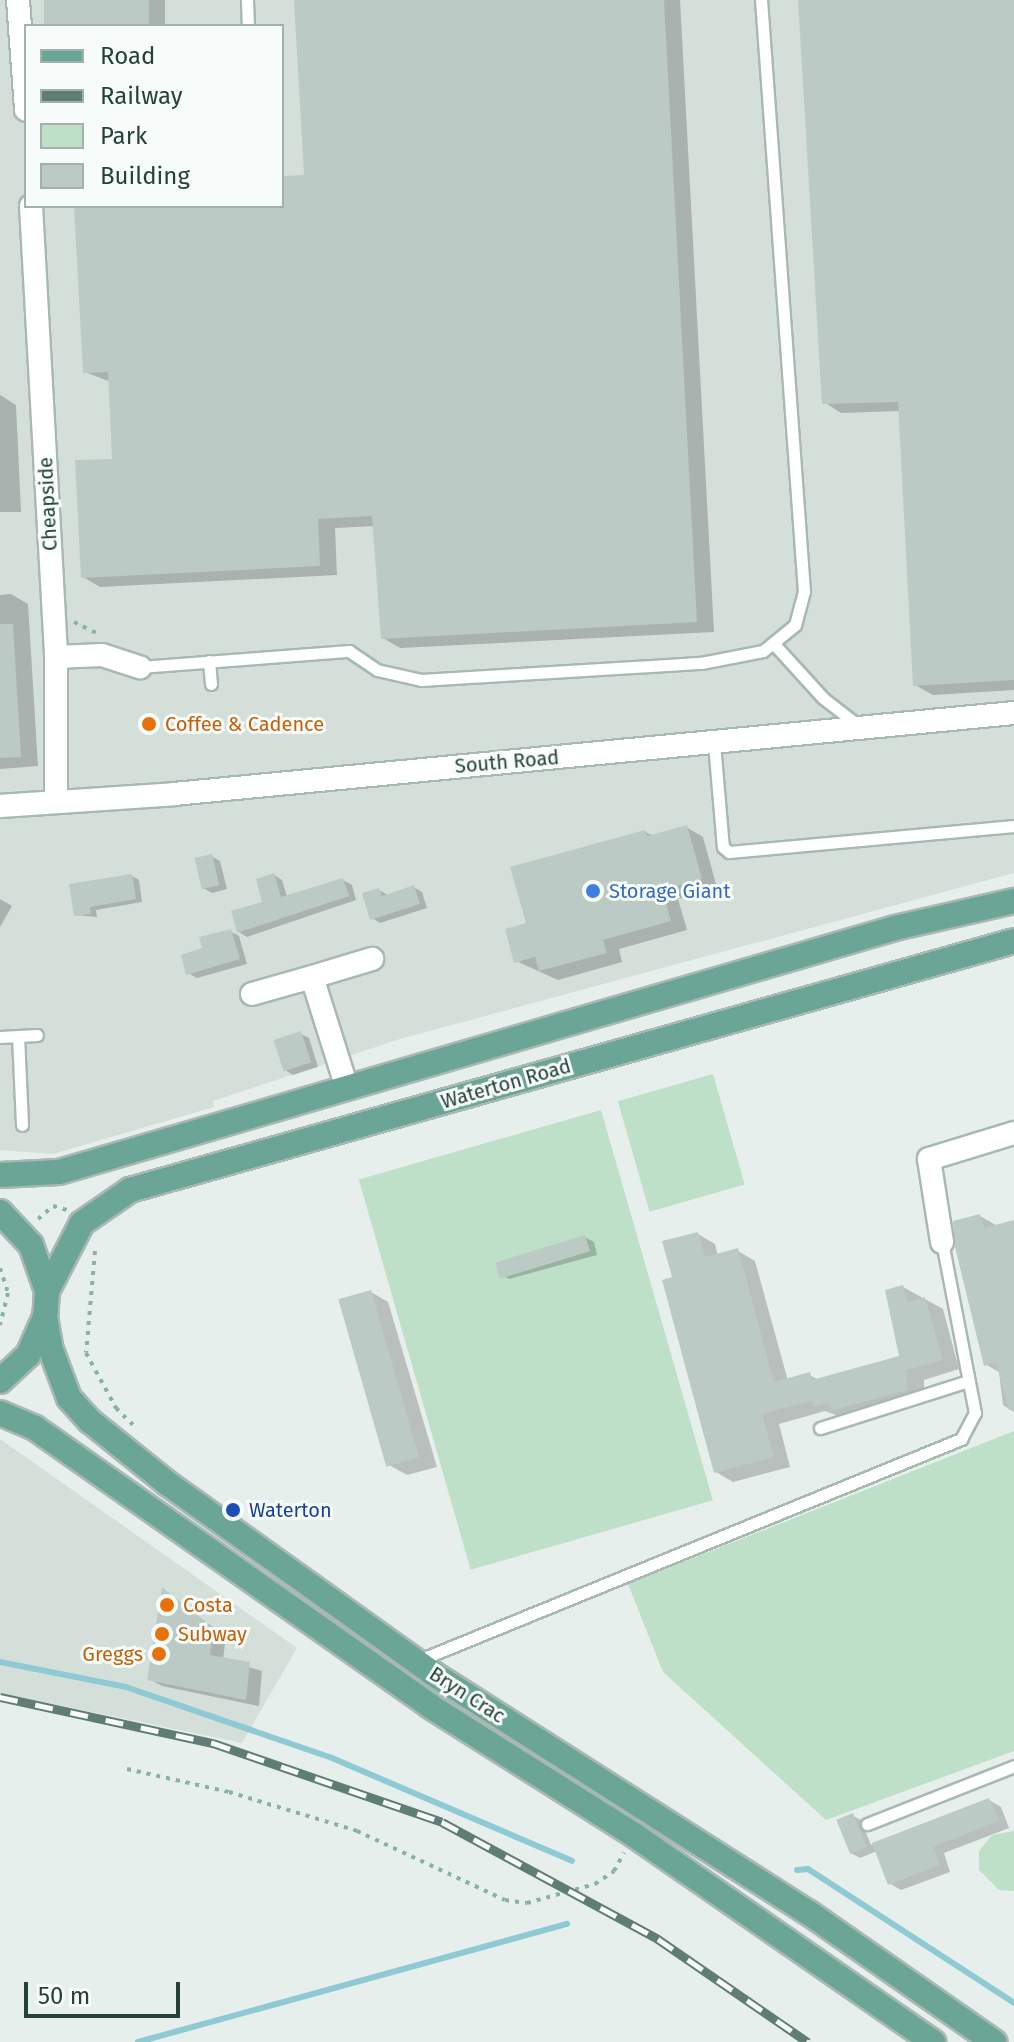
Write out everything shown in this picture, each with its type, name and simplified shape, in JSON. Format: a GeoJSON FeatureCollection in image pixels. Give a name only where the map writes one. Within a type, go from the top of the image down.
{"type":"FeatureCollection","features":[{"type":"Feature","properties":{"kind":"main road","name":"Waterton Road"},"geometry":{"type":"LineString","coordinates":[[0,1175],[59,1172],[895,928],[1014,901]]}},
{"type":"Feature","properties":{"kind":"main road","name":"Waterton Road"},"geometry":{"type":"LineString","coordinates":[[47,1291],[111,1198],[130,1190],[1014,941]]}},
{"type":"Feature","properties":{"kind":"main road"},"geometry":{"type":"LineString","coordinates":[[0,1212],[21,1234],[42,1268],[47,1291],[45,1317],[28,1355],[0,1381]]}},
{"type":"Feature","properties":{"kind":"main road","name":"Bryn Crac"},"geometry":{"type":"LineString","coordinates":[[45,1317],[61,1380],[90,1421],[167,1483],[416,1662],[809,1913],[994,2042]]}},
{"type":"Feature","properties":{"kind":"main road","name":"Bryn Crac"},"geometry":{"type":"LineString","coordinates":[[0,1413],[35,1428],[430,1706],[634,1835],[929,2038]]}},
{"type":"Feature","properties":{"kind":"street"},"geometry":{"type":"LineString","coordinates":[[18,0],[24,82]]}},
{"type":"Feature","properties":{"kind":"street","name":"Cheapside"},"geometry":{"type":"LineString","coordinates":[[31,208],[56,657],[56,802]]}},
{"type":"Feature","properties":{"kind":"street"},"geometry":{"type":"LineString","coordinates":[[56,657],[102,655],[140,667]]}},
{"type":"Feature","properties":{"kind":"street","name":"South Road"},"geometry":{"type":"LineString","coordinates":[[0,806],[714,743],[1014,713]]}},
{"type":"Feature","properties":{"kind":"street"},"geometry":{"type":"LineString","coordinates":[[252,994],[372,959]]}},
{"type":"Feature","properties":{"kind":"street"},"geometry":{"type":"LineString","coordinates":[[312,977],[347,1088]]}},
{"type":"Feature","properties":{"kind":"street"},"geometry":{"type":"LineString","coordinates":[[942,1242],[929,1159],[1014,1133]]}},
{"type":"Feature","properties":{"kind":"lane"},"geometry":{"type":"LineString","coordinates":[[247,0],[248,24]]}},
{"type":"Feature","properties":{"kind":"lane"},"geometry":{"type":"LineString","coordinates":[[140,667],[349,651],[377,670],[421,680],[701,663],[763,651],[795,625],[804,592],[761,0]]}},
{"type":"Feature","properties":{"kind":"lane"},"geometry":{"type":"LineString","coordinates":[[773,643],[823,698],[862,729]]}},
{"type":"Feature","properties":{"kind":"lane"},"geometry":{"type":"LineString","coordinates":[[209,661],[211,684]]}},
{"type":"Feature","properties":{"kind":"lane"},"geometry":{"type":"LineString","coordinates":[[714,743],[723,847],[729,852],[1014,826]]}},
{"type":"Feature","properties":{"kind":"lane"},"geometry":{"type":"LineString","coordinates":[[0,1037],[37,1035]]}},
{"type":"Feature","properties":{"kind":"lane"},"geometry":{"type":"LineString","coordinates":[[18,1036],[22,1125]]}},
{"type":"Feature","properties":{"kind":"lane"},"geometry":{"type":"LineString","coordinates":[[416,1662],[961,1439],[975,1413],[942,1242]]}},
{"type":"Feature","properties":{"kind":"lane"},"geometry":{"type":"LineString","coordinates":[[820,1428],[968,1381]]}},
{"type":"Feature","properties":{"kind":"lane"},"geometry":{"type":"LineString","coordinates":[[867,1824],[1014,1766]]}},
{"type":"Feature","properties":{"kind":"path"},"geometry":{"type":"LineString","coordinates":[[21,1234],[53,1206],[63,1206],[91,1231],[86,1353],[116,1408],[138,1429]]}},
{"type":"Feature","properties":{"kind":"path"},"geometry":{"type":"LineString","coordinates":[[0,1268],[8,1308],[0,1325]]}},
{"type":"Feature","properties":{"kind":"path"},"geometry":{"type":"LineString","coordinates":[[127,1769],[229,1792],[357,1831],[505,1900],[527,1903],[595,1884],[614,1871],[634,1835]]}},
{"type":"Feature","properties":{"kind":"shaded area"},"geometry":{"type":"Polygon","coordinates":[[[0,0],[1014,0],[1014,873],[400,1039],[213,1101],[214,1107],[53,1154],[0,1150],[0,0]]]}},
{"type":"Feature","properties":{"kind":"shaded area"},"geometry":{"type":"Polygon","coordinates":[[[0,1439],[297,1648],[242,1743],[0,1693],[0,1439]]]}},
{"type":"Feature","properties":{"kind":"green space"},"geometry":{"type":"Polygon","coordinates":[[[713,1074],[745,1185],[650,1212],[618,1101],[713,1074]]]}},
{"type":"Feature","properties":{"kind":"green space"},"geometry":{"type":"Polygon","coordinates":[[[601,1110],[713,1500],[471,1570],[359,1179],[601,1110]]]}},
{"type":"Feature","properties":{"kind":"green space"},"geometry":{"type":"Polygon","coordinates":[[[1014,1431],[1014,1751],[826,1820],[663,1672],[628,1584],[1014,1431]]]}},
{"type":"Feature","properties":{"kind":"green space"},"geometry":{"type":"Polygon","coordinates":[[[1014,1831],[1014,1891],[999,1890],[979,1870],[979,1851],[992,1835],[1014,1831]]]}},
{"type":"Feature","properties":{"kind":"building"},"geometry":{"type":"Polygon","coordinates":[[[44,0],[149,0],[149,24],[44,24],[44,0]]]}},
{"type":"Feature","properties":{"kind":"building"},"geometry":{"type":"Polygon","coordinates":[[[294,0],[664,0],[697,622],[381,639],[372,516],[318,519],[320,566],[81,578],[75,460],[112,459],[108,372],[83,373],[74,208],[284,208],[284,176],[304,175],[294,0]]]}},
{"type":"Feature","properties":{"kind":"building"},"geometry":{"type":"Polygon","coordinates":[[[798,0],[1014,0],[1014,680],[913,686],[898,402],[822,404],[798,0]]]}},
{"type":"Feature","properties":{"kind":"building"},"geometry":{"type":"Polygon","coordinates":[[[0,624],[13,624],[21,757],[0,758],[0,624]]]}},
{"type":"Feature","properties":{"kind":"building"},"geometry":{"type":"Polygon","coordinates":[[[687,825],[702,879],[662,890],[671,921],[603,940],[607,953],[539,971],[535,957],[514,963],[505,929],[526,923],[510,867],[645,830],[647,836],[687,825]]]}},
{"type":"Feature","properties":{"kind":"building"},"geometry":{"type":"Polygon","coordinates":[[[212,854],[219,885],[202,889],[194,858],[212,854]]]}},
{"type":"Feature","properties":{"kind":"building"},"geometry":{"type":"Polygon","coordinates":[[[274,873],[281,897],[343,878],[349,896],[237,933],[231,911],[262,902],[256,879],[274,873]]]}},
{"type":"Feature","properties":{"kind":"building"},"geometry":{"type":"Polygon","coordinates":[[[132,874],[136,899],[90,907],[91,914],[74,916],[69,884],[132,874]]]}},
{"type":"Feature","properties":{"kind":"building"},"geometry":{"type":"Polygon","coordinates":[[[414,885],[420,904],[370,920],[362,893],[379,888],[382,896],[414,885]]]}},
{"type":"Feature","properties":{"kind":"building"},"geometry":{"type":"Polygon","coordinates":[[[231,929],[240,959],[186,975],[181,955],[202,948],[199,937],[231,929]]]}},
{"type":"Feature","properties":{"kind":"building"},"geometry":{"type":"Polygon","coordinates":[[[301,1031],[311,1062],[284,1071],[273,1040],[301,1031]]]}},
{"type":"Feature","properties":{"kind":"building"},"geometry":{"type":"Polygon","coordinates":[[[980,1214],[984,1228],[1014,1220],[1014,1410],[1009,1410],[996,1363],[984,1366],[955,1247],[953,1221],[980,1214]]]}},
{"type":"Feature","properties":{"kind":"building"},"geometry":{"type":"Polygon","coordinates":[[[698,1232],[705,1257],[738,1248],[774,1382],[810,1372],[812,1380],[899,1356],[885,1290],[903,1285],[908,1302],[925,1297],[943,1360],[907,1370],[907,1390],[830,1411],[828,1403],[814,1407],[812,1401],[762,1414],[774,1457],[714,1473],[662,1280],[672,1277],[662,1241],[698,1232]]]}},
{"type":"Feature","properties":{"kind":"building"},"geometry":{"type":"Polygon","coordinates":[[[585,1235],[590,1251],[500,1279],[495,1262],[585,1235]]]}},
{"type":"Feature","properties":{"kind":"building"},"geometry":{"type":"Polygon","coordinates":[[[371,1290],[419,1457],[386,1467],[338,1299],[371,1290]]]}},
{"type":"Feature","properties":{"kind":"building"},"geometry":{"type":"Polygon","coordinates":[[[162,1587],[213,1628],[210,1655],[250,1662],[246,1700],[147,1680],[162,1587]]]}},
{"type":"Feature","properties":{"kind":"building"},"geometry":{"type":"Polygon","coordinates":[[[989,1798],[999,1821],[933,1847],[940,1865],[888,1885],[872,1843],[989,1798]]]}},
{"type":"Feature","properties":{"kind":"building"},"geometry":{"type":"Polygon","coordinates":[[[853,1813],[867,1847],[850,1854],[836,1820],[853,1813]]]}},
{"type":"Feature","properties":{"kind":"waterway"},"geometry":{"type":"LineString","coordinates":[[0,1662],[126,1687],[332,1758],[572,1861]]}},
{"type":"Feature","properties":{"kind":"waterway"},"geometry":{"type":"LineString","coordinates":[[797,1870],[808,1869],[1014,2003]]}},
{"type":"Feature","properties":{"kind":"waterway"},"geometry":{"type":"LineString","coordinates":[[138,2042],[567,1924]]}},
{"type":"Feature","properties":{"kind":"railway"},"geometry":{"type":"LineString","coordinates":[[0,1697],[213,1743],[442,1822],[658,1939],[808,2042]]}},
{"type":"Feature","properties":{"kind":"place","name":"Coffee & Cadence"},"geometry":{"type":"Point","coordinates":[149,724]}},
{"type":"Feature","properties":{"kind":"place","name":"Storage Giant"},"geometry":{"type":"Point","coordinates":[593,891]}},
{"type":"Feature","properties":{"kind":"place","name":"Waterton"},"geometry":{"type":"Point","coordinates":[233,1510]}},
{"type":"Feature","properties":{"kind":"place","name":"Costa"},"geometry":{"type":"Point","coordinates":[167,1605]}},
{"type":"Feature","properties":{"kind":"place","name":"Subway"},"geometry":{"type":"Point","coordinates":[162,1634]}},
{"type":"Feature","properties":{"kind":"place","name":"Greggs"},"geometry":{"type":"Point","coordinates":[159,1654]}}]}
